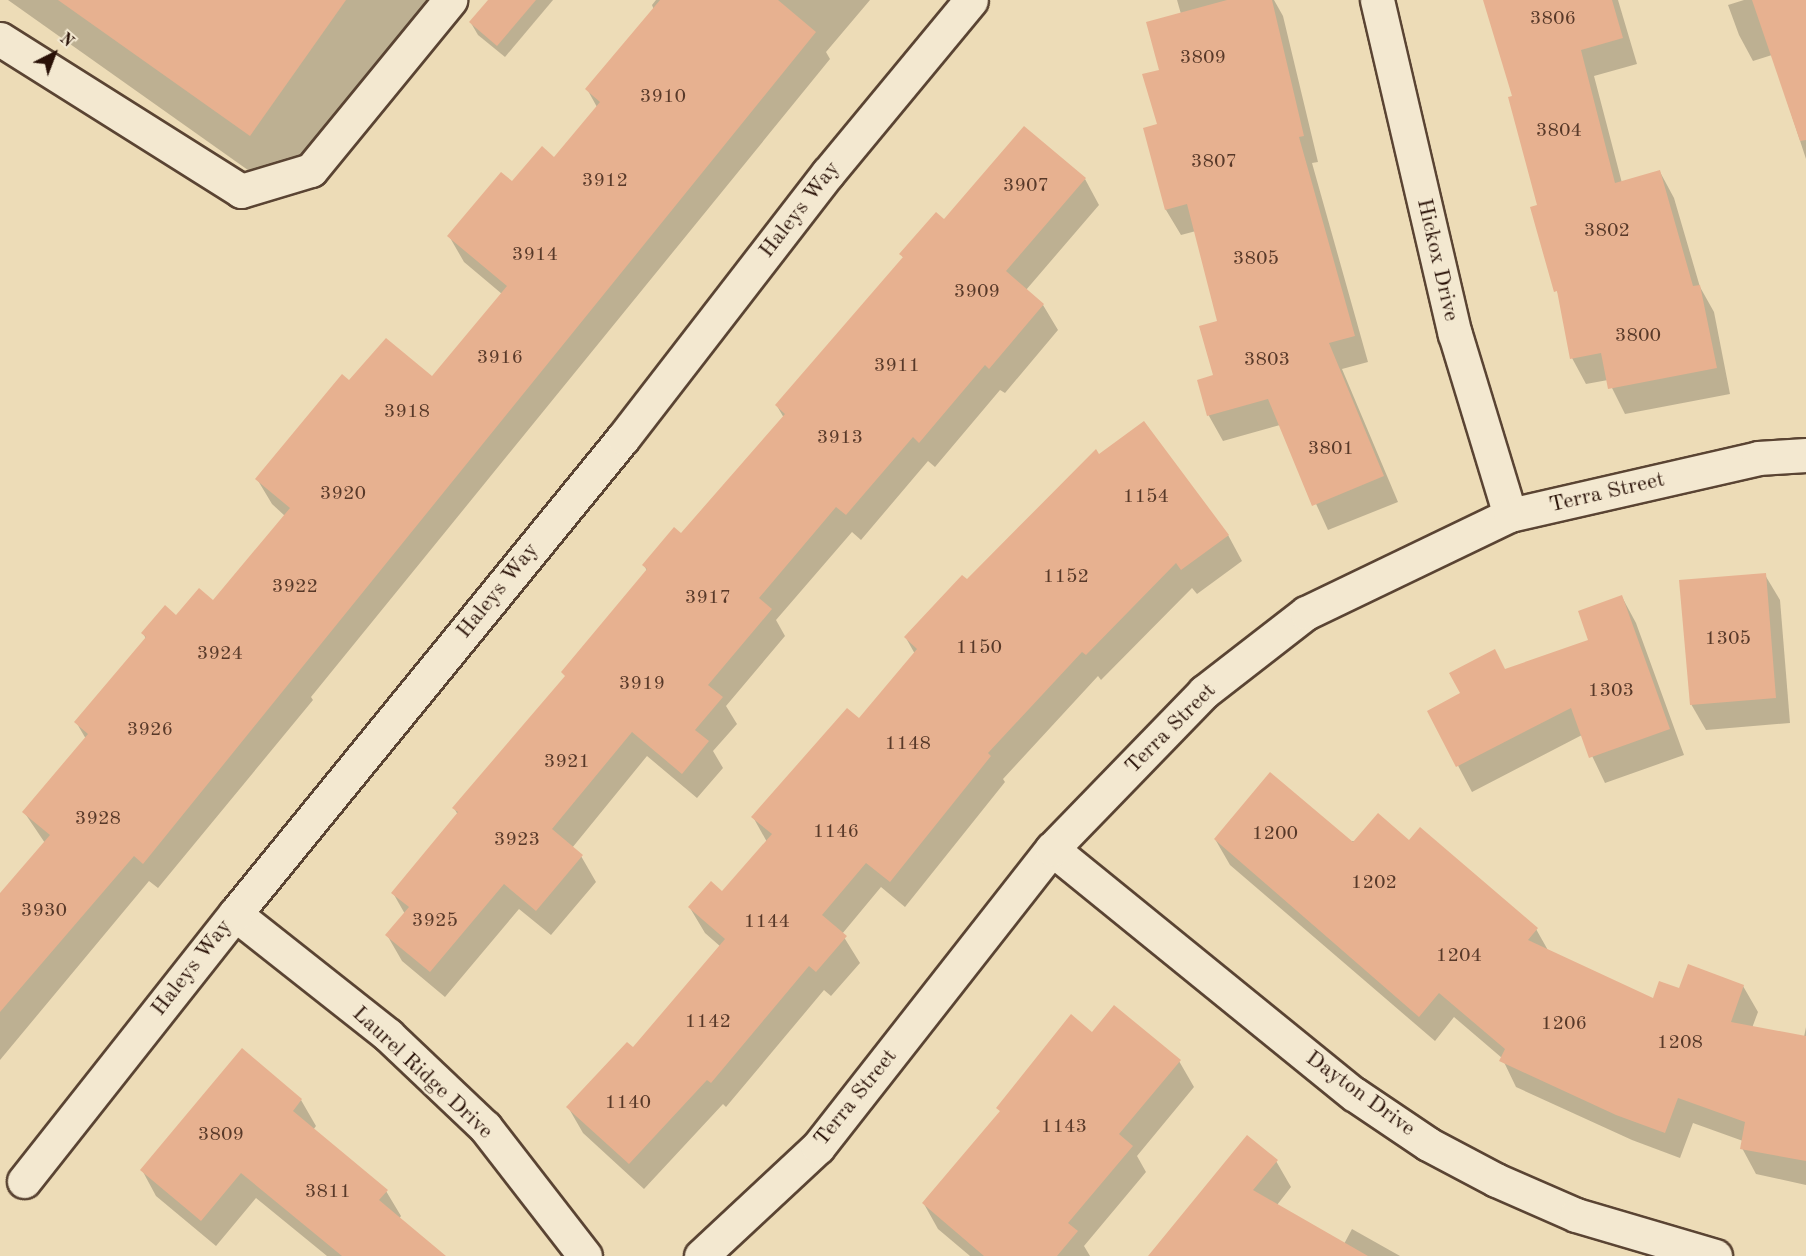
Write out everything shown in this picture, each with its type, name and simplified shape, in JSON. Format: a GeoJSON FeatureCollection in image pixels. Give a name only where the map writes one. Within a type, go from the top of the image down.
{"type":"FeatureCollection","features":[{"type":"Feature","properties":{"kind":"street"},"geometry":{"type":"LineString","coordinates":[[0,39],[241,191],[312,170],[450,0]]}},
{"type":"Feature","properties":{"kind":"street","name":"Haleys Way"},"geometry":{"type":"LineString","coordinates":[[24,1181],[235,914],[623,438],[828,173],[971,0]]}},
{"type":"Feature","properties":{"kind":"street","name":"Hickox Drive"},"geometry":{"type":"LineString","coordinates":[[1377,0],[1455,334],[1510,515]]}},
{"type":"Feature","properties":{"kind":"street","name":"Terra Street"},"geometry":{"type":"LineString","coordinates":[[701,1256],[818,1147],[1052,849],[1204,692],[1306,613],[1510,515],[1758,458],[1806,455]]}},
{"type":"Feature","properties":{"kind":"street","name":"Dayton Drive"},"geometry":{"type":"LineString","coordinates":[[1052,849],[1354,1094],[1428,1144],[1496,1180],[1576,1215],[1715,1256]]}},
{"type":"Feature","properties":{"kind":"street","name":"Laurel Ridge Drive"},"geometry":{"type":"LineString","coordinates":[[235,914],[388,1035],[485,1126],[585,1256]]}},
{"type":"Feature","properties":{"kind":"building"},"geometry":{"type":"Polygon","coordinates":[[[58,0],[346,0],[250,136],[58,0]]]}},
{"type":"Feature","properties":{"kind":"building"},"geometry":{"type":"Polygon","coordinates":[[[488,0],[536,0],[497,46],[469,22],[488,0]]]}},
{"type":"Feature","properties":{"kind":"building"},"geometry":{"type":"Polygon","coordinates":[[[660,0],[778,0],[816,32],[143,864],[134,856],[0,1012],[0,893],[50,835],[22,812],[88,734],[74,722],[146,637],[141,633],[165,605],[176,615],[199,588],[213,600],[290,508],[255,479],[342,374],[349,380],[386,338],[432,376],[507,286],[447,236],[501,172],[512,181],[542,146],[554,157],[600,102],[585,89],[660,0]]]}},
{"type":"Feature","properties":{"kind":"building"},"geometry":{"type":"Polygon","coordinates":[[[1227,0],[1272,0],[1304,136],[1299,137],[1355,336],[1329,343],[1384,476],[1312,506],[1268,399],[1207,416],[1197,380],[1213,375],[1199,326],[1217,321],[1187,204],[1165,210],[1143,128],[1157,124],[1142,74],[1159,70],[1146,22],[1227,0]]]}},
{"type":"Feature","properties":{"kind":"building"},"geometry":{"type":"Polygon","coordinates":[[[1483,0],[1612,0],[1623,38],[1581,50],[1615,183],[1660,170],[1693,286],[1700,285],[1717,368],[1608,389],[1601,353],[1570,359],[1557,291],[1554,292],[1530,207],[1537,205],[1508,97],[1512,96],[1483,0]]]}},
{"type":"Feature","properties":{"kind":"building"},"geometry":{"type":"Polygon","coordinates":[[[1752,0],[1806,0],[1806,140],[1800,141],[1752,0]]]}},
{"type":"Feature","properties":{"kind":"building"},"geometry":{"type":"Polygon","coordinates":[[[1024,126],[1086,178],[1006,271],[1044,304],[989,369],[985,365],[919,443],[913,437],[846,515],[836,507],[759,598],[772,609],[708,685],[723,697],[695,730],[709,741],[682,774],[632,732],[552,829],[583,855],[536,911],[504,884],[430,972],[385,935],[409,907],[391,893],[458,812],[452,808],[565,676],[561,672],[647,569],[642,565],[674,527],[681,533],[785,414],[775,405],[903,257],[899,254],[936,212],[944,219],[1024,126]]]}},
{"type":"Feature","properties":{"kind":"building"},"geometry":{"type":"Polygon","coordinates":[[[1144,421],[1229,535],[1181,570],[1176,563],[1086,655],[1082,652],[988,753],[991,756],[890,882],[866,863],[822,915],[847,936],[816,972],[809,966],[711,1083],[707,1080],[629,1164],[566,1107],[627,1042],[633,1047],[725,939],[688,907],[711,881],[722,891],[772,834],[751,817],[847,708],[859,718],[917,649],[904,637],[962,575],[967,579],[1096,449],[1099,454],[1144,421]]]}},
{"type":"Feature","properties":{"kind":"building"},"geometry":{"type":"Polygon","coordinates":[[[1766,573],[1776,698],[1690,705],[1679,580],[1766,573]]]}},
{"type":"Feature","properties":{"kind":"building"},"geometry":{"type":"Polygon","coordinates":[[[1622,595],[1670,729],[1589,758],[1571,708],[1456,767],[1427,711],[1460,693],[1449,673],[1495,649],[1505,669],[1588,640],[1578,611],[1622,595]]]}},
{"type":"Feature","properties":{"kind":"building"},"geometry":{"type":"Polygon","coordinates":[[[1270,772],[1353,842],[1378,813],[1409,840],[1420,827],[1538,928],[1528,940],[1653,998],[1659,981],[1679,988],[1688,964],[1744,985],[1731,1022],[1806,1036],[1806,1161],[1740,1149],[1745,1122],[1678,1098],[1665,1133],[1616,1115],[1499,1061],[1505,1049],[1439,993],[1419,1017],[1214,839],[1270,772]]]}},
{"type":"Feature","properties":{"kind":"building"},"geometry":{"type":"Polygon","coordinates":[[[1114,1005],[1181,1060],[1119,1134],[1133,1146],[1068,1223],[1078,1231],[1057,1256],[984,1256],[922,1203],[1000,1111],[996,1108],[1071,1014],[1092,1032],[1114,1005]]]}},
{"type":"Feature","properties":{"kind":"building"},"geometry":{"type":"Polygon","coordinates":[[[242,1048],[302,1099],[293,1111],[388,1190],[379,1200],[446,1256],[342,1256],[241,1173],[201,1221],[140,1170],[242,1048]]]}},
{"type":"Feature","properties":{"kind":"building"},"geometry":{"type":"Polygon","coordinates":[[[1247,1135],[1278,1160],[1253,1190],[1368,1256],[1148,1256],[1247,1135]]]}}]}
